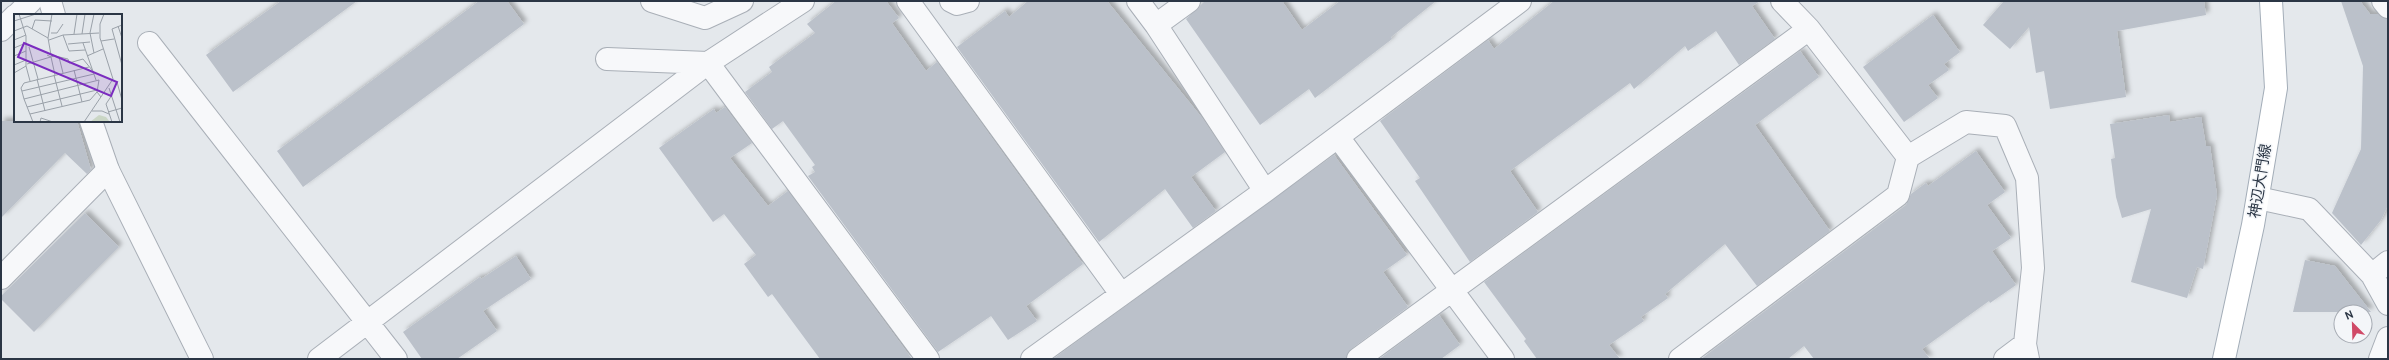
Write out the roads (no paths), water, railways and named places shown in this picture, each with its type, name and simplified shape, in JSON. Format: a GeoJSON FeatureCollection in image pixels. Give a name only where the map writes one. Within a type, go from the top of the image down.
{"type":"FeatureCollection","features":[{"type":"Feature","properties":{"kind":"main road","name":"神辺大門線"},"geometry":{"type":"LineString","coordinates":[[2224,359],[2258,198],[2276,88],[2271,1]]}},
{"type":"Feature","properties":{"kind":"street"},"geometry":{"type":"LineString","coordinates":[[18,14],[31,1]]}},
{"type":"Feature","properties":{"kind":"street"},"geometry":{"type":"LineString","coordinates":[[50,1],[54,14]]}},
{"type":"Feature","properties":{"kind":"street"},"geometry":{"type":"LineString","coordinates":[[652,1],[704,18],[742,1]]}},
{"type":"Feature","properties":{"kind":"street"},"geometry":{"type":"LineString","coordinates":[[319,359],[708,63],[803,1]]}},
{"type":"Feature","properties":{"kind":"street"},"geometry":{"type":"LineString","coordinates":[[908,1],[1122,294]]}},
{"type":"Feature","properties":{"kind":"street"},"geometry":{"type":"LineString","coordinates":[[951,1],[957,4],[968,1]]}},
{"type":"Feature","properties":{"kind":"street"},"geometry":{"type":"LineString","coordinates":[[1138,1],[1156,25],[1265,191]]}},
{"type":"Feature","properties":{"kind":"street"},"geometry":{"type":"LineString","coordinates":[[1156,25],[1189,1]]}},
{"type":"Feature","properties":{"kind":"street"},"geometry":{"type":"LineString","coordinates":[[1032,359],[1265,191],[1520,1]]}},
{"type":"Feature","properties":{"kind":"street"},"geometry":{"type":"LineString","coordinates":[[1782,1],[1808,29],[1908,157]]}},
{"type":"Feature","properties":{"kind":"street"},"geometry":{"type":"LineString","coordinates":[[2383,1],[2388,7]]}},
{"type":"Feature","properties":{"kind":"street"},"geometry":{"type":"LineString","coordinates":[[1,30],[14,18]]}},
{"type":"Feature","properties":{"kind":"street"},"geometry":{"type":"LineString","coordinates":[[1358,359],[1808,29]]}},
{"type":"Feature","properties":{"kind":"street"},"geometry":{"type":"LineString","coordinates":[[149,43],[396,359]]}},
{"type":"Feature","properties":{"kind":"street"},"geometry":{"type":"LineString","coordinates":[[607,59],[708,63]]}},
{"type":"Feature","properties":{"kind":"street"},"geometry":{"type":"LineString","coordinates":[[708,63],[928,359]]}},
{"type":"Feature","properties":{"kind":"street"},"geometry":{"type":"LineString","coordinates":[[91,122],[108,170],[199,358]]}},
{"type":"Feature","properties":{"kind":"street"},"geometry":{"type":"LineString","coordinates":[[1680,359],[1898,195],[1908,157],[1966,122],[2005,126],[2027,178],[2033,268],[2027,351],[2005,359]]}},
{"type":"Feature","properties":{"kind":"street"},"geometry":{"type":"LineString","coordinates":[[1338,137],[1503,359]]}},
{"type":"Feature","properties":{"kind":"street"},"geometry":{"type":"LineString","coordinates":[[1,278],[108,170]]}},
{"type":"Feature","properties":{"kind":"street"},"geometry":{"type":"LineString","coordinates":[[2258,198],[2309,209],[2380,268],[2388,304]]}},
{"type":"Feature","properties":{"kind":"street"},"geometry":{"type":"LineString","coordinates":[[2380,359],[2388,338]]}}]}
